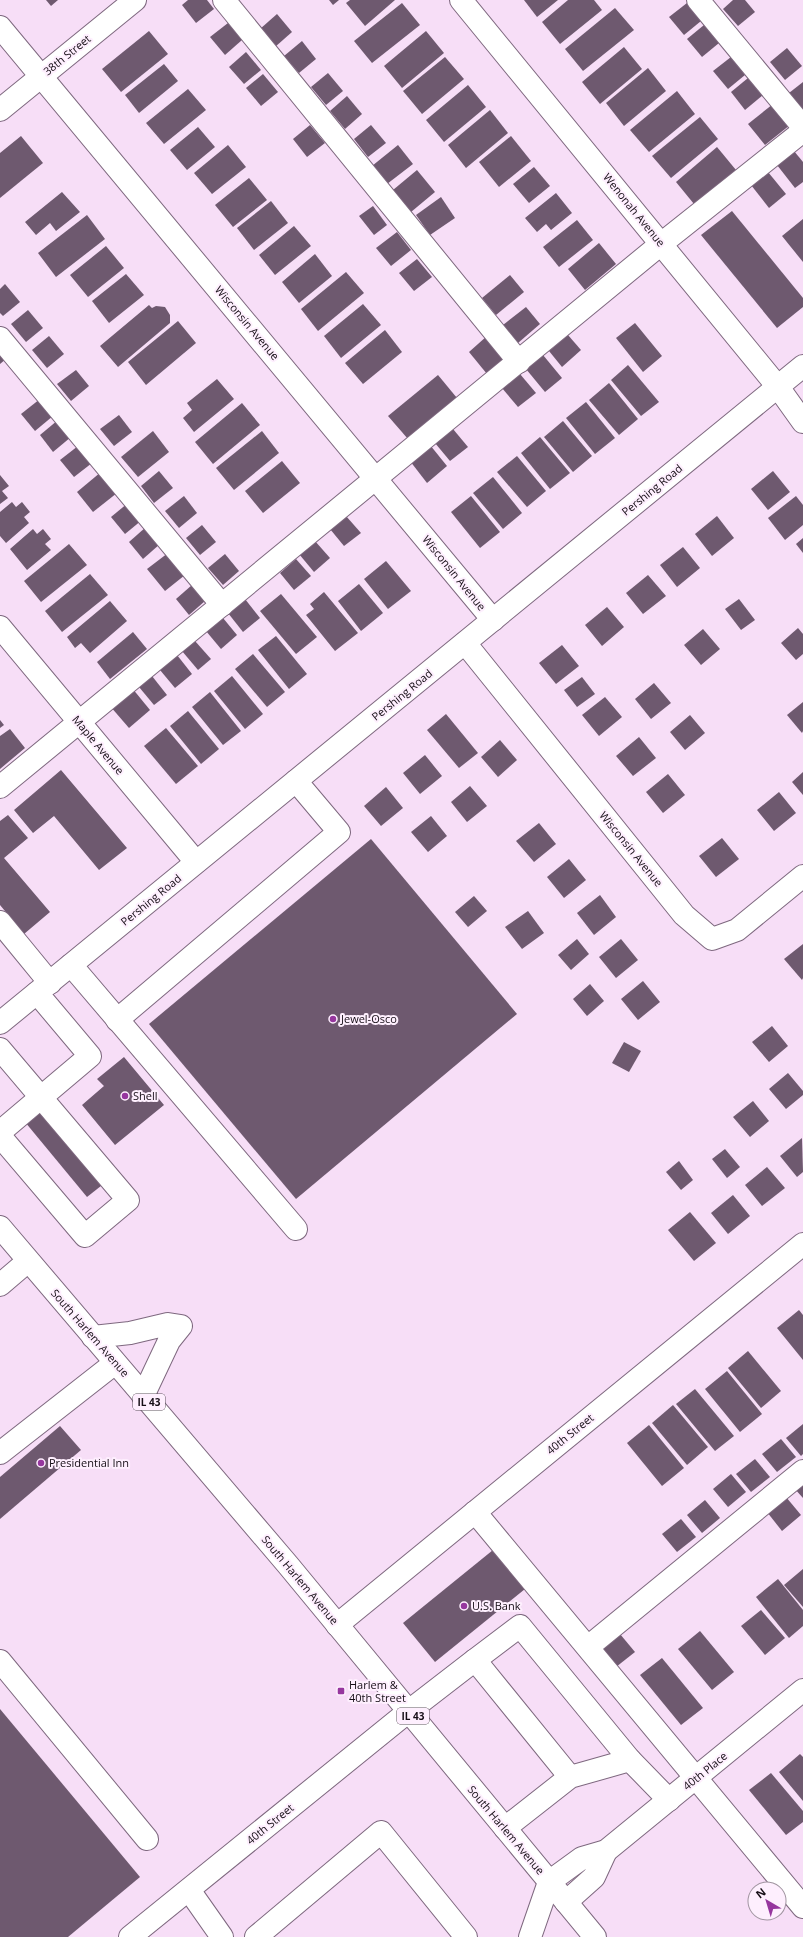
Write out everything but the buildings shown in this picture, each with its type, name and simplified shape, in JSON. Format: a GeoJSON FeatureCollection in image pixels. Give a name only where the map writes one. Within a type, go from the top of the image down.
{"type":"FeatureCollection","features":[{"type":"Feature","properties":{"kind":"street","name":"38th Street"},"geometry":{"type":"LineString","coordinates":[[0,110],[135,0]]}},
{"type":"Feature","properties":{"kind":"street"},"geometry":{"type":"LineString","coordinates":[[224,0],[519,362]]}},
{"type":"Feature","properties":{"kind":"street","name":"Wenonah Avenue"},"geometry":{"type":"LineString","coordinates":[[461,0],[778,386],[803,422]]}},
{"type":"Feature","properties":{"kind":"street"},"geometry":{"type":"LineString","coordinates":[[0,787],[803,129],[698,0]]}},
{"type":"Feature","properties":{"kind":"street","name":"Wisconsin Avenue"},"geometry":{"type":"LineString","coordinates":[[0,28],[493,620]]}},
{"type":"Feature","properties":{"kind":"street"},"geometry":{"type":"LineString","coordinates":[[0,338],[222,605]]}},
{"type":"Feature","properties":{"kind":"street","name":"Pershing Road"},"geometry":{"type":"LineString","coordinates":[[0,1023],[803,366]]}},
{"type":"Feature","properties":{"kind":"street","name":"Maple Avenue"},"geometry":{"type":"LineString","coordinates":[[0,627],[196,862]]}},
{"type":"Feature","properties":{"kind":"street","name":"Wisconsin Avenue"},"geometry":{"type":"LineString","coordinates":[[465,643],[684,915],[712,939],[737,930],[803,876]]}},
{"type":"Feature","properties":{"kind":"street"},"geometry":{"type":"LineString","coordinates":[[117,1020],[339,832],[296,781]]}},
{"type":"Feature","properties":{"kind":"street"},"geometry":{"type":"LineString","coordinates":[[0,922],[90,1056],[0,1132]]}},
{"type":"Feature","properties":{"kind":"street"},"geometry":{"type":"LineString","coordinates":[[71,965],[296,1229]]}},
{"type":"Feature","properties":{"kind":"street"},"geometry":{"type":"LineString","coordinates":[[0,1049],[128,1200],[85,1236],[0,1136]]}},
{"type":"Feature","properties":{"kind":"street","name":"South Harlem Avenue"},"geometry":{"type":"LineString","coordinates":[[0,1227],[28,1262],[337,1625],[595,1937]]}},
{"type":"Feature","properties":{"kind":"street","name":"40th Street"},"geometry":{"type":"LineString","coordinates":[[337,1625],[803,1244]]}},
{"type":"Feature","properties":{"kind":"street"},"geometry":{"type":"LineString","coordinates":[[0,1285],[28,1262]]}},
{"type":"Feature","properties":{"kind":"street"},"geometry":{"type":"LineString","coordinates":[[93,1337],[130,1332],[168,1324],[180,1326],[169,1341],[143,1396]]}},
{"type":"Feature","properties":{"kind":"street"},"geometry":{"type":"LineString","coordinates":[[0,1453],[115,1363]]}},
{"type":"Feature","properties":{"kind":"street"},"geometry":{"type":"LineString","coordinates":[[588,1647],[803,1471]]}},
{"type":"Feature","properties":{"kind":"street"},"geometry":{"type":"LineString","coordinates":[[475,1512],[803,1907]]}},
{"type":"Feature","properties":{"kind":"street","name":"40th Street"},"geometry":{"type":"LineString","coordinates":[[130,1937],[409,1711],[520,1626],[630,1760]]}},
{"type":"Feature","properties":{"kind":"street"},"geometry":{"type":"LineString","coordinates":[[475,1660],[570,1777]]}},
{"type":"Feature","properties":{"kind":"street"},"geometry":{"type":"LineString","coordinates":[[0,1661],[147,1839]]}},
{"type":"Feature","properties":{"kind":"street","name":"40th Place"},"geometry":{"type":"LineString","coordinates":[[549,1882],[582,1858],[606,1851],[803,1690]]}},
{"type":"Feature","properties":{"kind":"street"},"geometry":{"type":"LineString","coordinates":[[505,1828],[570,1777],[630,1760],[669,1800]]}},
{"type":"Feature","properties":{"kind":"street"},"geometry":{"type":"LineString","coordinates":[[256,1937],[382,1832],[466,1937]]}},
{"type":"Feature","properties":{"kind":"street","name":"40th Place"},"geometry":{"type":"LineString","coordinates":[[566,1902],[594,1877],[606,1851]]}},
{"type":"Feature","properties":{"kind":"street"},"geometry":{"type":"LineString","coordinates":[[530,1937],[549,1882]]}},
{"type":"Feature","properties":{"kind":"street"},"geometry":{"type":"LineString","coordinates":[[189,1890],[222,1937]]}},
{"type":"Feature","properties":{"kind":"place","name":"Jewel-Osco"},"geometry":{"type":"Point","coordinates":[333,1019]}},
{"type":"Feature","properties":{"kind":"place","name":"Shell"},"geometry":{"type":"Point","coordinates":[125,1096]}},
{"type":"Feature","properties":{"kind":"place","name":"Presidential Inn"},"geometry":{"type":"Point","coordinates":[41,1463]}},
{"type":"Feature","properties":{"kind":"place","name":"U.S. Bank"},"geometry":{"type":"Point","coordinates":[464,1606]}},
{"type":"Feature","properties":{"kind":"place","name":"Harlem & 40th Street"},"geometry":{"type":"Point","coordinates":[341,1691]}}]}
